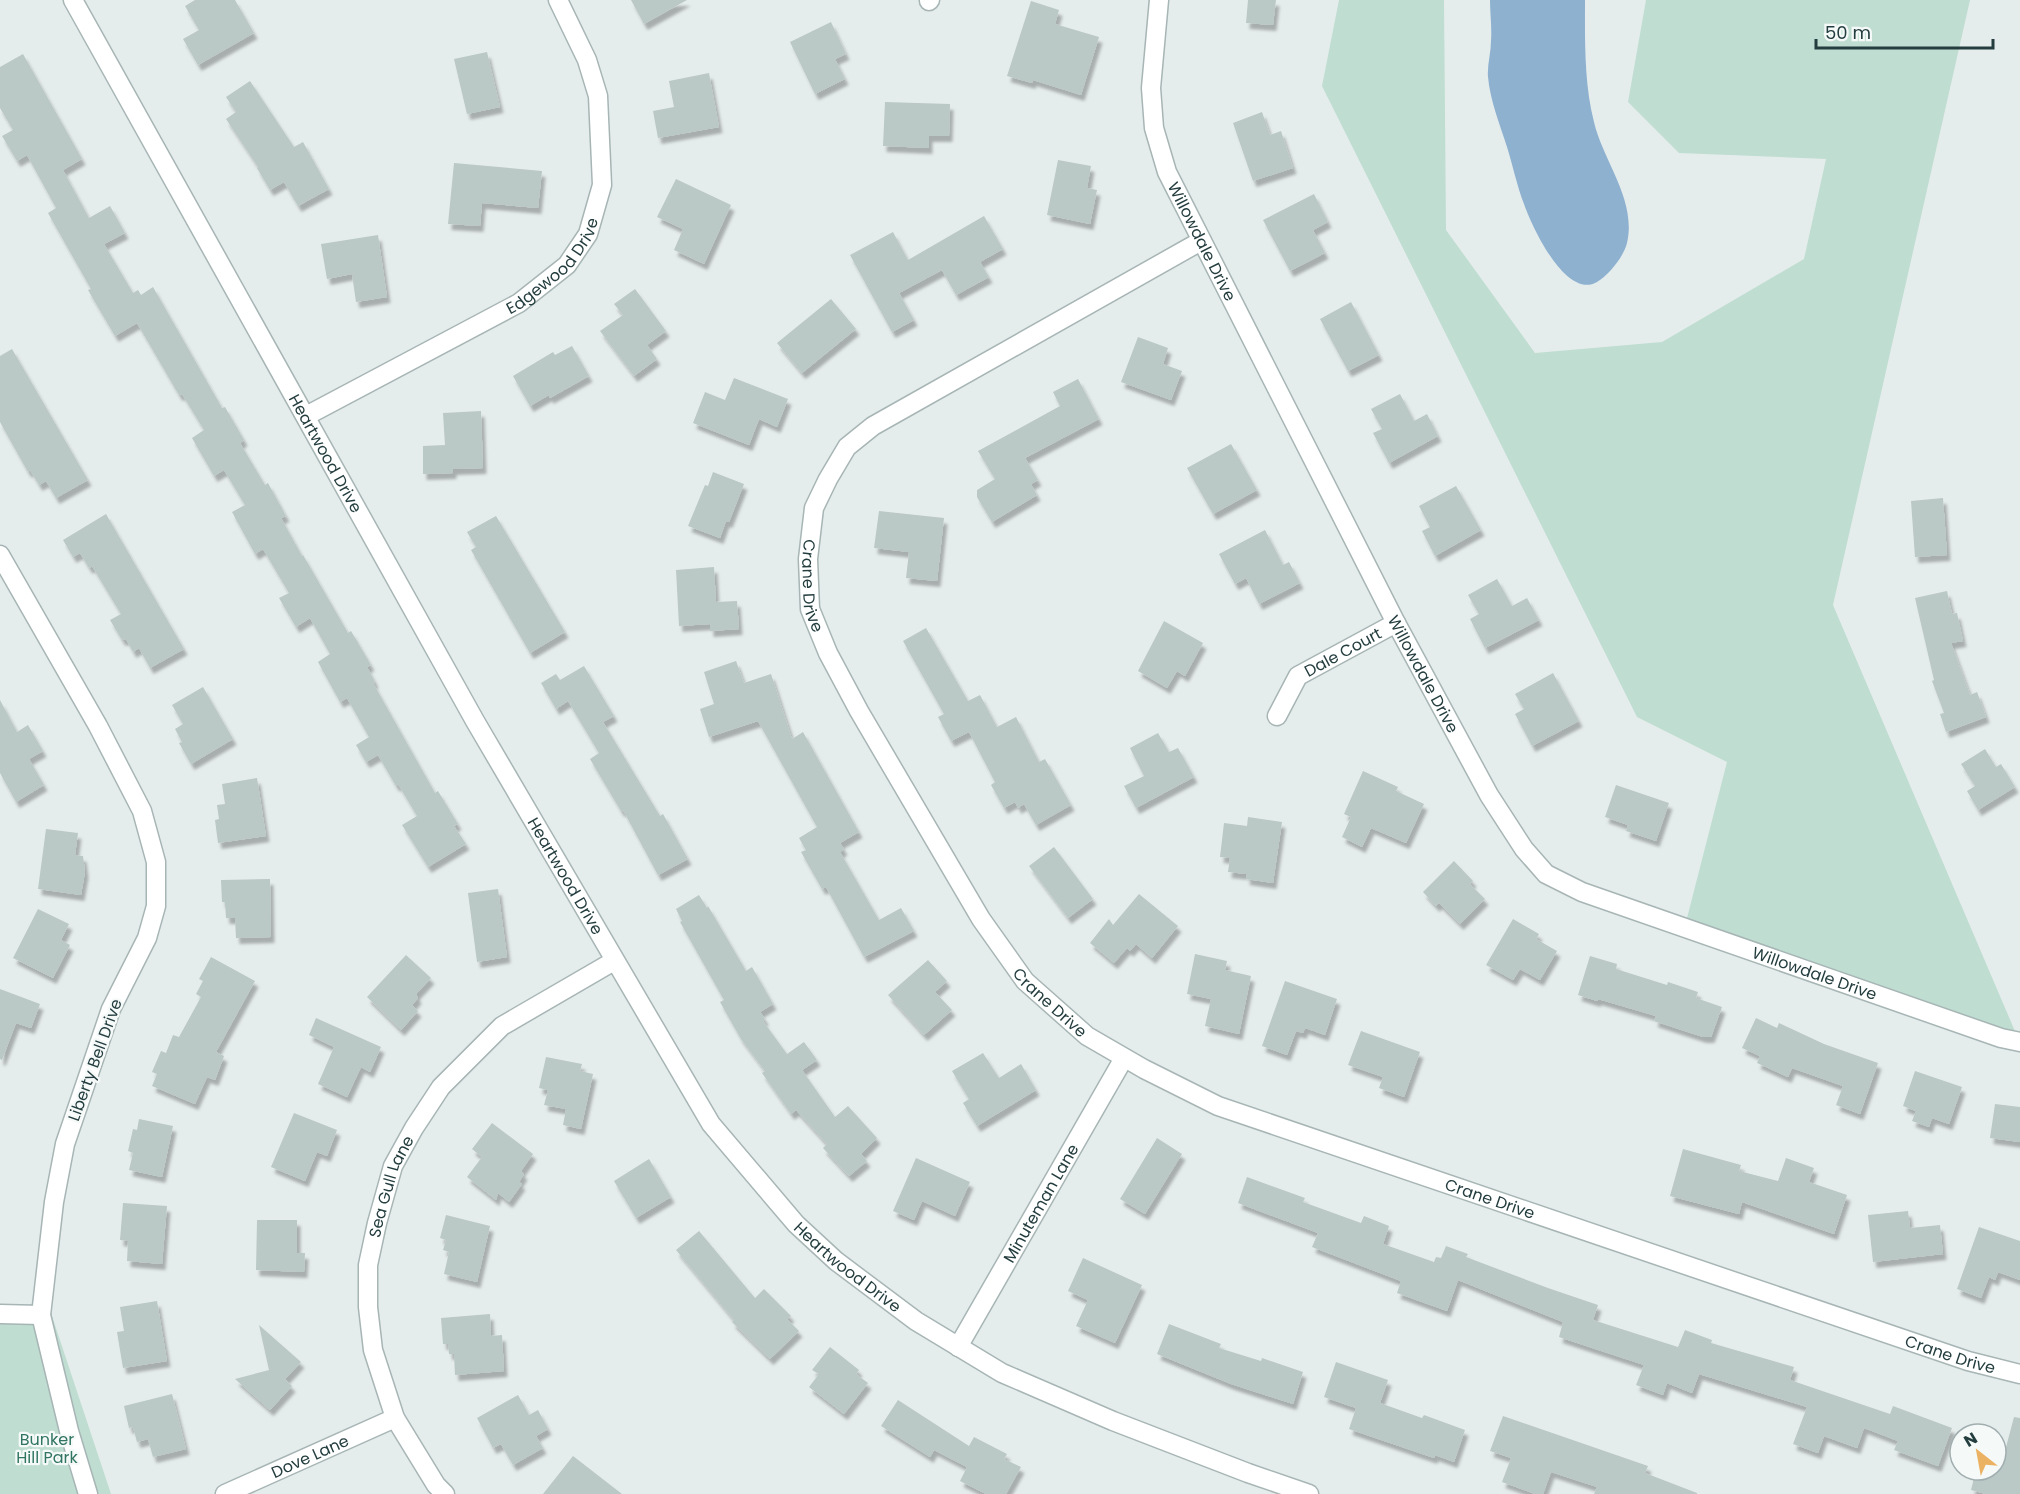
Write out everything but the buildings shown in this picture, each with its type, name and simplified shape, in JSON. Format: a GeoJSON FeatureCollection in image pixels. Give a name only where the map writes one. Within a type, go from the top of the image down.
{"type":"FeatureCollection","features":[{"type":"Feature","properties":{"kind":"street","name":"Heartwood Drive"},"geometry":{"type":"LineString","coordinates":[[73,0],[470,711],[711,1124],[796,1224],[836,1261],[916,1321],[958,1347],[1002,1373],[1113,1421],[1309,1494]]}},
{"type":"Feature","properties":{"kind":"street","name":"Edgewood Drive"},"geometry":{"type":"LineString","coordinates":[[306,416],[519,303],[567,265],[588,234],[602,185],[598,96],[587,60],[558,0]]}},
{"type":"Feature","properties":{"kind":"street","name":"Willowdale Drive"},"geometry":{"type":"LineString","coordinates":[[1159,0],[1151,88],[1154,128],[1167,172],[1396,623],[1490,795],[1524,849],[1546,874],[1581,892],[1990,1034],[2020,1042]]}},
{"type":"Feature","properties":{"kind":"street","name":"Crane Drive"},"geometry":{"type":"LineString","coordinates":[[1201,241],[873,426],[847,447],[814,508],[808,559],[810,609],[828,653],[859,711],[981,919],[1025,981],[1087,1036],[1124,1058],[1218,1106],[1946,1353],[2020,1374]]}},
{"type":"Feature","properties":{"kind":"street","name":"Liberty Bell Drive"},"geometry":{"type":"LineString","coordinates":[[0,555],[98,726],[142,811],[156,862],[156,906],[147,938],[111,1009],[65,1144],[54,1202],[40,1315],[69,1431],[88,1494]]}},
{"type":"Feature","properties":{"kind":"street","name":"Dale Court"},"geometry":{"type":"LineString","coordinates":[[1277,716],[1298,676],[1396,623]]}},
{"type":"Feature","properties":{"kind":"street","name":"Sea Gull Lane"},"geometry":{"type":"LineString","coordinates":[[445,1494],[436,1485],[395,1418],[373,1350],[368,1307],[368,1265],[393,1166],[441,1087],[502,1026],[614,961]]}},
{"type":"Feature","properties":{"kind":"street","name":"Minuteman Lane"},"geometry":{"type":"LineString","coordinates":[[958,1347],[1124,1058]]}},
{"type":"Feature","properties":{"kind":"street"},"geometry":{"type":"LineString","coordinates":[[0,1314],[40,1315]]}},
{"type":"Feature","properties":{"kind":"street","name":"Dove Lane"},"geometry":{"type":"LineString","coordinates":[[225,1494],[395,1418]]}},
{"type":"Feature","properties":{"kind":"green space"},"geometry":{"type":"Polygon","coordinates":[[[1339,0],[1444,0],[1446,230],[1535,353],[1662,342],[1804,259],[1826,159],[1679,153],[1628,102],[1646,0],[1970,0],[1833,605],[2020,1043],[1687,918],[1727,762],[1637,717],[1322,86],[1339,0]]]}},
{"type":"Feature","properties":{"kind":"green space","name":"Bunker Hill Park"},"geometry":{"type":"Polygon","coordinates":[[[47,1301],[111,1494],[0,1494],[0,1311],[47,1301]]]}},
{"type":"Feature","properties":{"kind":"water"},"geometry":{"type":"Polygon","coordinates":[[[1490,0],[1585,0],[1588,92],[1598,137],[1618,181],[1629,227],[1623,254],[1611,270],[1597,282],[1585,285],[1574,281],[1562,271],[1542,244],[1524,204],[1489,86],[1490,0]]]}}]}
